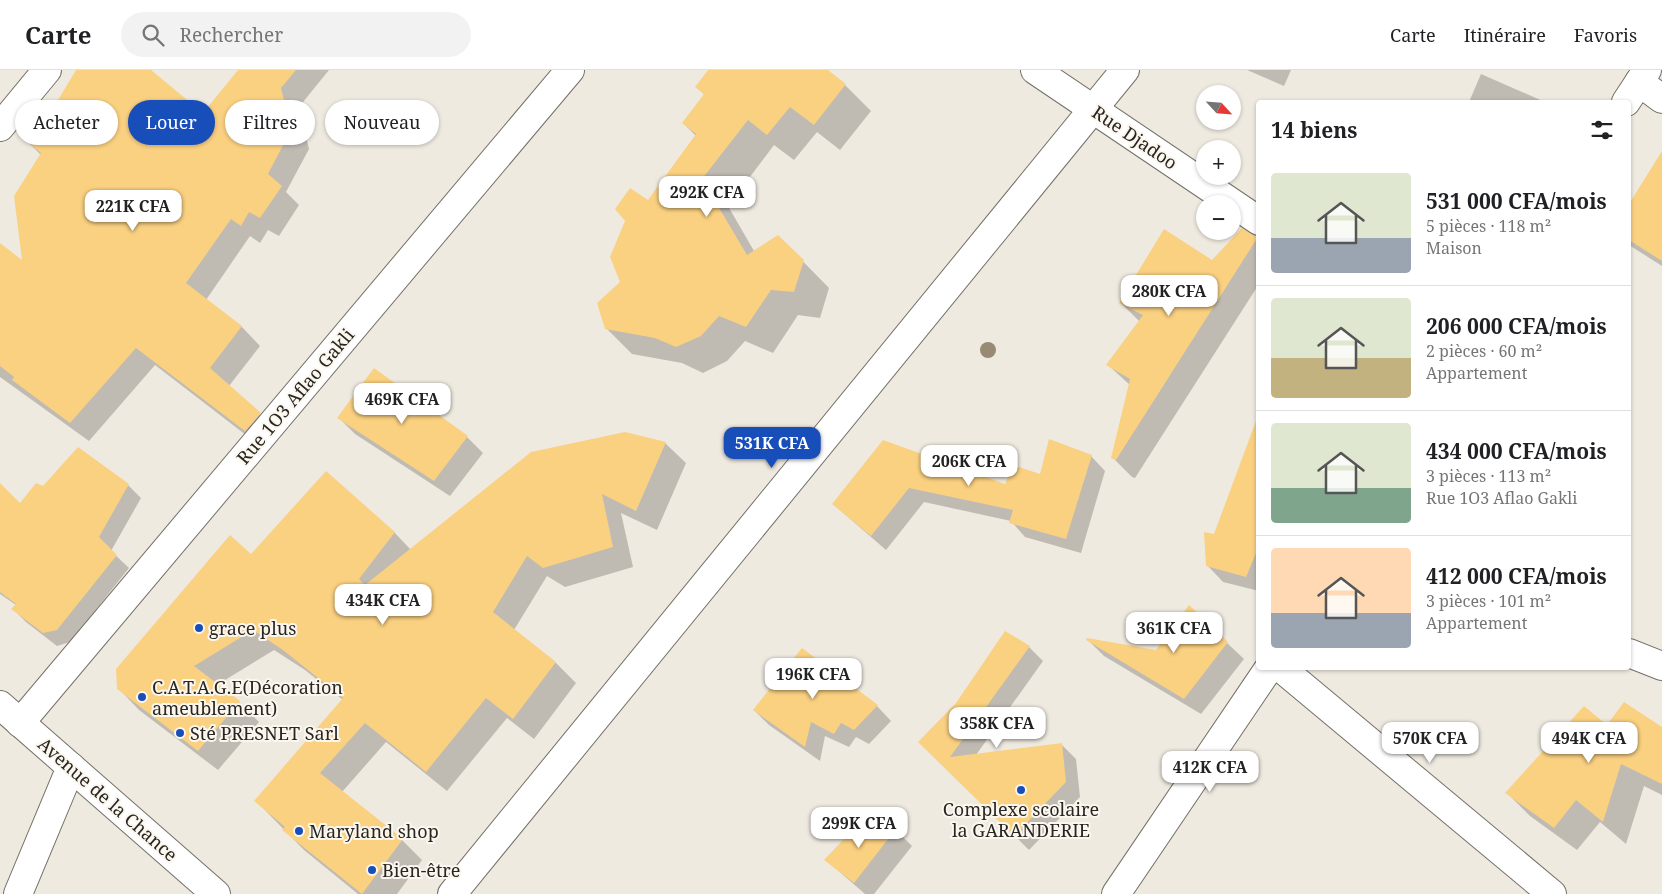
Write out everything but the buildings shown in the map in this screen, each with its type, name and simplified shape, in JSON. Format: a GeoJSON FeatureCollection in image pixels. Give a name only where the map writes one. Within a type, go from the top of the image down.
{"type":"FeatureCollection","features":[{"type":"Feature","properties":{"kind":"street"},"geometry":{"type":"LineString","coordinates":[[0,126],[47,70]]}},
{"type":"Feature","properties":{"kind":"street","name":"Rue 1O3 Aflao Gakli"},"geometry":{"type":"LineString","coordinates":[[20,722],[570,70]]}},
{"type":"Feature","properties":{"kind":"street","name":"Rue Djadoo"},"geometry":{"type":"LineString","coordinates":[[1035,70],[1256,219]]}},
{"type":"Feature","properties":{"kind":"street"},"geometry":{"type":"LineString","coordinates":[[452,894],[1125,70]]}},
{"type":"Feature","properties":{"kind":"street"},"geometry":{"type":"LineString","coordinates":[[1637,85],[1662,99]]}},
{"type":"Feature","properties":{"kind":"street"},"geometry":{"type":"LineString","coordinates":[[1631,654],[1662,666]]}},
{"type":"Feature","properties":{"kind":"street"},"geometry":{"type":"LineString","coordinates":[[1116,894],[1268,670]]}},
{"type":"Feature","properties":{"kind":"street"},"geometry":{"type":"LineString","coordinates":[[1283,670],[1552,894]]}},
{"type":"Feature","properties":{"kind":"street","name":"Avenue de la Chance"},"geometry":{"type":"LineString","coordinates":[[0,705],[216,894]]}},
{"type":"Feature","properties":{"kind":"street"},"geometry":{"type":"LineString","coordinates":[[18,894],[71,767]]}},
{"type":"Feature","properties":{"kind":"place","name":"grace plus"},"geometry":{"type":"Point","coordinates":[199,628]}},
{"type":"Feature","properties":{"kind":"place","name":"C.A.T.A.G.E(Décoration ameublement)"},"geometry":{"type":"Point","coordinates":[142,697]}},
{"type":"Feature","properties":{"kind":"place","name":"Sté PRESNET Sarl"},"geometry":{"type":"Point","coordinates":[180,733]}},
{"type":"Feature","properties":{"kind":"place","name":"Complexe scolaire la GARANDERIE"},"geometry":{"type":"Point","coordinates":[1021,790]}},
{"type":"Feature","properties":{"kind":"place","name":"Maryland shop"},"geometry":{"type":"Point","coordinates":[299,831]}},
{"type":"Feature","properties":{"kind":"place","name":"Bien-être"},"geometry":{"type":"Point","coordinates":[372,870]}}]}
